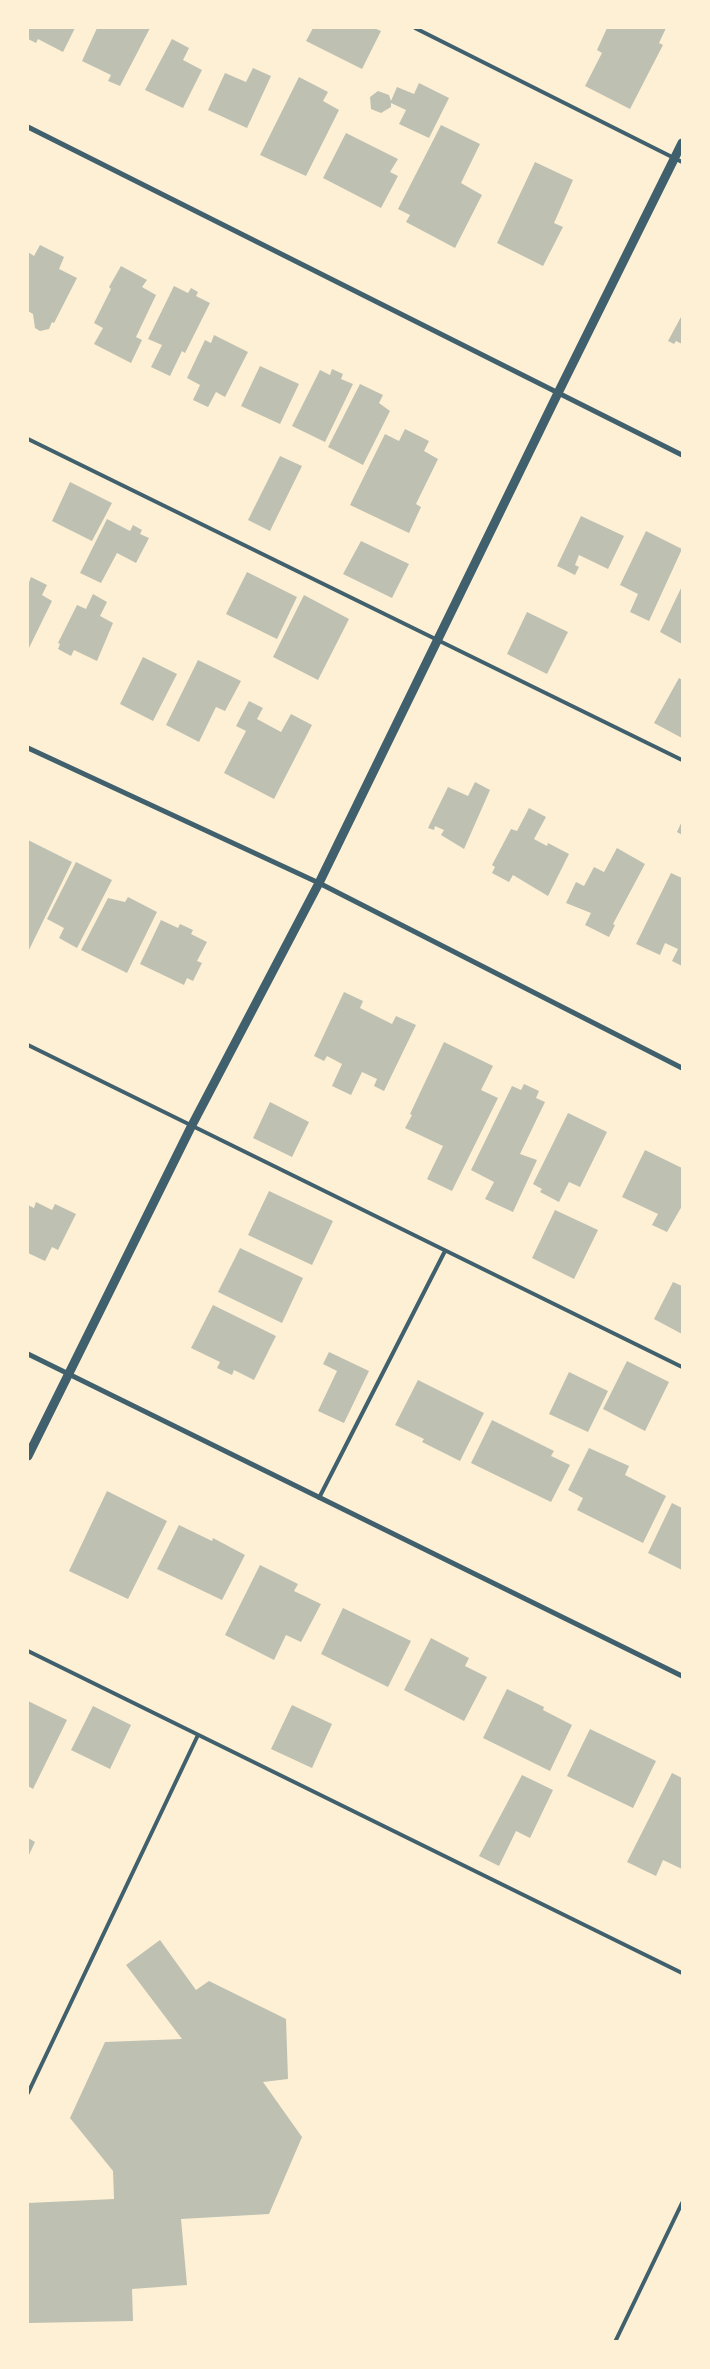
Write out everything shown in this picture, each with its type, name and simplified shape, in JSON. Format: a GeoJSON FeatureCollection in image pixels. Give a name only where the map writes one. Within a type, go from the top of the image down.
{"type":"FeatureCollection","features":[{"type":"Feature","properties":{"kind":"street"},"geometry":{"type":"LineString","coordinates":[[28,127],[682,455]]}},
{"type":"Feature","properties":{"kind":"street"},"geometry":{"type":"LineString","coordinates":[[28,1456],[191,1127],[319,883],[558,393],[679,160],[682,143]]}},
{"type":"Feature","properties":{"kind":"street"},"geometry":{"type":"LineString","coordinates":[[28,748],[319,883],[682,1068]]}},
{"type":"Feature","properties":{"kind":"street"},"geometry":{"type":"LineString","coordinates":[[28,1354],[682,1676]]}},
{"type":"Feature","properties":{"kind":"lane"},"geometry":{"type":"LineString","coordinates":[[415,28],[679,160]]}},
{"type":"Feature","properties":{"kind":"lane"},"geometry":{"type":"LineString","coordinates":[[28,439],[682,760]]}},
{"type":"Feature","properties":{"kind":"lane"},"geometry":{"type":"LineString","coordinates":[[28,1045],[191,1127],[682,1367]]}},
{"type":"Feature","properties":{"kind":"lane"},"geometry":{"type":"LineString","coordinates":[[319,1498],[445,1251]]}},
{"type":"Feature","properties":{"kind":"lane"},"geometry":{"type":"LineString","coordinates":[[28,1651],[682,1973]]}},
{"type":"Feature","properties":{"kind":"lane"},"geometry":{"type":"LineString","coordinates":[[28,2093],[198,1735]]}},
{"type":"Feature","properties":{"kind":"lane"},"geometry":{"type":"LineString","coordinates":[[615,2342],[682,2203]]}},
{"type":"Feature","properties":{"kind":"building"},"geometry":{"type":"Polygon","coordinates":[[[28,28],[75,28],[63,52],[38,39],[36,43],[28,39],[28,28]]]}},
{"type":"Feature","properties":{"kind":"building"},"geometry":{"type":"Polygon","coordinates":[[[97,28],[150,28],[120,86],[108,81],[111,75],[82,61],[97,28]]]}},
{"type":"Feature","properties":{"kind":"building"},"geometry":{"type":"Polygon","coordinates":[[[313,28],[374,28],[381,31],[362,69],[306,41],[313,28]]]}},
{"type":"Feature","properties":{"kind":"building"},"geometry":{"type":"Polygon","coordinates":[[[607,28],[666,28],[659,43],[663,45],[630,109],[585,86],[602,53],[597,50],[607,28]]]}},
{"type":"Feature","properties":{"kind":"building"},"geometry":{"type":"Polygon","coordinates":[[[172,39],[189,48],[183,60],[202,70],[183,108],[145,90],[172,39]]]}},
{"type":"Feature","properties":{"kind":"building"},"geometry":{"type":"Polygon","coordinates":[[[253,68],[271,76],[247,128],[208,110],[225,73],[246,82],[253,68]]]}},
{"type":"Feature","properties":{"kind":"building"},"geometry":{"type":"Polygon","coordinates":[[[299,77],[328,92],[323,101],[339,110],[306,176],[260,155],[299,77]]]}},
{"type":"Feature","properties":{"kind":"building"},"geometry":{"type":"Polygon","coordinates":[[[419,83],[449,98],[429,138],[399,124],[406,110],[391,103],[391,107],[381,113],[371,109],[370,97],[378,91],[389,95],[391,101],[397,87],[414,94],[419,83]]]}},
{"type":"Feature","properties":{"kind":"building"},"geometry":{"type":"Polygon","coordinates":[[[441,125],[480,144],[461,183],[482,195],[455,248],[406,222],[410,215],[398,209],[441,125]]]}},
{"type":"Feature","properties":{"kind":"building"},"geometry":{"type":"Polygon","coordinates":[[[346,133],[398,159],[390,172],[398,176],[381,208],[323,178],[346,133]]]}},
{"type":"Feature","properties":{"kind":"building"},"geometry":{"type":"Polygon","coordinates":[[[535,162],[573,180],[554,223],[563,227],[543,266],[497,243],[535,162]]]}},
{"type":"Feature","properties":{"kind":"building"},"geometry":{"type":"Polygon","coordinates":[[[40,245],[64,257],[59,269],[77,278],[54,323],[52,322],[49,329],[40,331],[35,328],[33,314],[28,311],[28,252],[34,256],[40,245]]]}},
{"type":"Feature","properties":{"kind":"building"},"geometry":{"type":"Polygon","coordinates":[[[121,266],[147,280],[142,287],[156,295],[136,337],[142,340],[131,363],[94,344],[103,328],[94,323],[111,289],[109,287],[121,266]]]}},
{"type":"Feature","properties":{"kind":"building"},"geometry":{"type":"Polygon","coordinates":[[[174,286],[188,293],[191,288],[198,292],[196,296],[210,303],[185,353],[182,351],[170,376],[151,367],[162,345],[148,339],[174,286]]]}},
{"type":"Feature","properties":{"kind":"building"},"geometry":{"type":"Polygon","coordinates":[[[682,315],[682,344],[676,341],[674,344],[668,341],[682,315]]]}},
{"type":"Feature","properties":{"kind":"building"},"geometry":{"type":"Polygon","coordinates":[[[214,335],[248,352],[225,397],[216,392],[208,407],[193,400],[200,385],[187,378],[205,340],[211,343],[214,335]]]}},
{"type":"Feature","properties":{"kind":"building"},"geometry":{"type":"Polygon","coordinates":[[[260,366],[299,384],[280,424],[241,406],[260,366]]]}},
{"type":"Feature","properties":{"kind":"building"},"geometry":{"type":"Polygon","coordinates":[[[332,369],[343,374],[341,379],[353,384],[325,442],[292,426],[320,370],[330,375],[332,369]]]}},
{"type":"Feature","properties":{"kind":"building"},"geometry":{"type":"Polygon","coordinates":[[[360,384],[383,395],[379,403],[390,411],[363,465],[328,447],[360,384]]]}},
{"type":"Feature","properties":{"kind":"building"},"geometry":{"type":"Polygon","coordinates":[[[405,429],[429,441],[424,451],[438,459],[416,504],[421,507],[409,533],[350,505],[385,434],[399,441],[405,429]]]}},
{"type":"Feature","properties":{"kind":"building"},"geometry":{"type":"Polygon","coordinates":[[[280,456],[302,466],[270,531],[248,520],[280,456]]]}},
{"type":"Feature","properties":{"kind":"building"},"geometry":{"type":"Polygon","coordinates":[[[70,482],[112,503],[92,541],[52,521],[70,482]]]}},
{"type":"Feature","properties":{"kind":"building"},"geometry":{"type":"Polygon","coordinates":[[[581,516],[624,536],[608,569],[579,555],[575,565],[579,567],[575,575],[557,566],[581,516]]]}},
{"type":"Feature","properties":{"kind":"building"},"geometry":{"type":"Polygon","coordinates":[[[107,519],[130,531],[133,525],[142,530],[140,534],[149,538],[136,563],[117,553],[101,583],[80,573],[107,519]]]}},
{"type":"Feature","properties":{"kind":"building"},"geometry":{"type":"Polygon","coordinates":[[[646,531],[682,549],[649,621],[630,612],[638,594],[620,585],[646,531]]]}},
{"type":"Feature","properties":{"kind":"building"},"geometry":{"type":"Polygon","coordinates":[[[361,541],[409,564],[392,598],[343,574],[361,541]]]}},
{"type":"Feature","properties":{"kind":"building"},"geometry":{"type":"Polygon","coordinates":[[[247,572],[297,597],[277,639],[226,614],[247,572]]]}},
{"type":"Feature","properties":{"kind":"building"},"geometry":{"type":"Polygon","coordinates":[[[31,577],[47,585],[42,595],[52,601],[28,650],[28,585],[31,577]]]}},
{"type":"Feature","properties":{"kind":"building"},"geometry":{"type":"Polygon","coordinates":[[[682,586],[682,644],[660,632],[682,586]]]}},
{"type":"Feature","properties":{"kind":"building"},"geometry":{"type":"Polygon","coordinates":[[[93,594],[107,602],[100,616],[113,623],[97,661],[74,650],[71,656],[58,649],[60,644],[58,643],[77,605],[86,609],[93,594]]]}},
{"type":"Feature","properties":{"kind":"building"},"geometry":{"type":"Polygon","coordinates":[[[304,595],[349,619],[318,680],[273,657],[304,595]]]}},
{"type":"Feature","properties":{"kind":"building"},"geometry":{"type":"Polygon","coordinates":[[[527,612],[568,632],[547,674],[507,654],[527,612]]]}},
{"type":"Feature","properties":{"kind":"building"},"geometry":{"type":"Polygon","coordinates":[[[143,657],[177,674],[153,721],[120,704],[143,657]]]}},
{"type":"Feature","properties":{"kind":"building"},"geometry":{"type":"Polygon","coordinates":[[[198,660],[241,681],[225,711],[216,707],[199,742],[166,725],[198,660]]]}},
{"type":"Feature","properties":{"kind":"building"},"geometry":{"type":"Polygon","coordinates":[[[679,678],[682,680],[682,738],[654,723],[679,678]]]}},
{"type":"Feature","properties":{"kind":"building"},"geometry":{"type":"Polygon","coordinates":[[[249,701],[263,708],[257,719],[281,732],[291,714],[312,725],[274,799],[224,773],[246,731],[236,726],[249,701]]]}},
{"type":"Feature","properties":{"kind":"building"},"geometry":{"type":"Polygon","coordinates":[[[475,782],[490,790],[464,849],[441,835],[444,830],[435,826],[434,830],[428,828],[448,787],[468,796],[475,782]]]}},
{"type":"Feature","properties":{"kind":"building"},"geometry":{"type":"Polygon","coordinates":[[[529,808],[546,817],[534,839],[547,846],[548,843],[569,854],[548,896],[513,875],[509,882],[492,873],[495,867],[492,865],[511,829],[517,831],[529,808]]]}},
{"type":"Feature","properties":{"kind":"building"},"geometry":{"type":"Polygon","coordinates":[[[682,821],[682,835],[677,832],[682,821]]]}},
{"type":"Feature","properties":{"kind":"building"},"geometry":{"type":"Polygon","coordinates":[[[28,840],[72,862],[28,952],[28,840]]]}},
{"type":"Feature","properties":{"kind":"building"},"geometry":{"type":"Polygon","coordinates":[[[617,848],[645,864],[613,924],[615,925],[609,937],[585,925],[591,913],[566,903],[576,882],[584,886],[594,867],[604,872],[617,848]]]}},
{"type":"Feature","properties":{"kind":"building"},"geometry":{"type":"Polygon","coordinates":[[[76,862],[112,880],[77,948],[59,938],[64,928],[47,919],[76,862]]]}},
{"type":"Feature","properties":{"kind":"building"},"geometry":{"type":"Polygon","coordinates":[[[671,873],[682,878],[682,966],[672,961],[678,949],[665,943],[660,955],[636,944],[671,873]]]}},
{"type":"Feature","properties":{"kind":"building"},"geometry":{"type":"Polygon","coordinates":[[[128,897],[157,912],[127,973],[81,950],[108,898],[125,902],[128,897]]]}},
{"type":"Feature","properties":{"kind":"building"},"geometry":{"type":"Polygon","coordinates":[[[161,920],[178,928],[180,924],[193,930],[191,934],[207,942],[197,961],[202,963],[193,981],[187,978],[184,985],[140,964],[161,920]]]}},
{"type":"Feature","properties":{"kind":"building"},"geometry":{"type":"Polygon","coordinates":[[[344,992],[363,1001],[360,1008],[392,1024],[396,1016],[416,1025],[384,1091],[374,1086],[377,1079],[362,1072],[351,1095],[332,1086],[342,1064],[327,1056],[324,1061],[314,1056],[344,992]]]}},
{"type":"Feature","properties":{"kind":"building"},"geometry":{"type":"Polygon","coordinates":[[[444,1042],[493,1066],[481,1090],[498,1098],[452,1191],[427,1179],[443,1146],[405,1128],[444,1042]]]}},
{"type":"Feature","properties":{"kind":"building"},"geometry":{"type":"Polygon","coordinates":[[[524,1084],[539,1091],[536,1098],[545,1102],[520,1154],[537,1160],[513,1212],[485,1199],[494,1182],[471,1170],[512,1086],[521,1090],[524,1084]]]}},
{"type":"Feature","properties":{"kind":"building"},"geometry":{"type":"Polygon","coordinates":[[[270,1102],[309,1122],[292,1157],[253,1138],[270,1102]]]}},
{"type":"Feature","properties":{"kind":"building"},"geometry":{"type":"Polygon","coordinates":[[[568,1113],[607,1132],[580,1187],[569,1182],[559,1202],[540,1192],[542,1189],[533,1184],[568,1113]]]}},
{"type":"Feature","properties":{"kind":"building"},"geometry":{"type":"Polygon","coordinates":[[[645,1150],[682,1168],[682,1206],[667,1232],[652,1225],[658,1214],[622,1197],[645,1150]]]}},
{"type":"Feature","properties":{"kind":"building"},"geometry":{"type":"Polygon","coordinates":[[[269,1191],[333,1221],[312,1265],[248,1235],[269,1191]]]}},
{"type":"Feature","properties":{"kind":"building"},"geometry":{"type":"Polygon","coordinates":[[[36,1202],[52,1210],[55,1204],[76,1214],[58,1250],[52,1247],[45,1261],[28,1253],[28,1205],[34,1208],[36,1202]]]}},
{"type":"Feature","properties":{"kind":"building"},"geometry":{"type":"Polygon","coordinates":[[[555,1210],[598,1230],[574,1279],[532,1258],[555,1210]]]}},
{"type":"Feature","properties":{"kind":"building"},"geometry":{"type":"Polygon","coordinates":[[[240,1248],[303,1278],[282,1323],[218,1292],[240,1248]]]}},
{"type":"Feature","properties":{"kind":"building"},"geometry":{"type":"Polygon","coordinates":[[[673,1282],[682,1286],[682,1334],[654,1319],[673,1282]]]}},
{"type":"Feature","properties":{"kind":"building"},"geometry":{"type":"Polygon","coordinates":[[[213,1305],[276,1336],[254,1380],[234,1370],[232,1375],[217,1368],[220,1362],[191,1348],[213,1305]]]}},
{"type":"Feature","properties":{"kind":"building"},"geometry":{"type":"Polygon","coordinates":[[[329,1352],[369,1371],[344,1423],[318,1411],[337,1371],[323,1364],[329,1352]]]}},
{"type":"Feature","properties":{"kind":"building"},"geometry":{"type":"Polygon","coordinates":[[[627,1361],[669,1382],[645,1431],[603,1409],[627,1361]]]}},
{"type":"Feature","properties":{"kind":"building"},"geometry":{"type":"Polygon","coordinates":[[[569,1372],[608,1391],[588,1432],[549,1414],[569,1372]]]}},
{"type":"Feature","properties":{"kind":"building"},"geometry":{"type":"Polygon","coordinates":[[[418,1380],[484,1413],[460,1461],[422,1442],[424,1439],[395,1425],[418,1380]]]}},
{"type":"Feature","properties":{"kind":"building"},"geometry":{"type":"Polygon","coordinates":[[[492,1420],[554,1451],[551,1456],[570,1465],[551,1502],[471,1463],[492,1420]]]}},
{"type":"Feature","properties":{"kind":"building"},"geometry":{"type":"Polygon","coordinates":[[[589,1448],[629,1466],[625,1475],[666,1496],[643,1543],[577,1510],[583,1498],[568,1490],[589,1448]]]}},
{"type":"Feature","properties":{"kind":"building"},"geometry":{"type":"Polygon","coordinates":[[[107,1491],[167,1521],[128,1599],[69,1571],[107,1491]]]}},
{"type":"Feature","properties":{"kind":"building"},"geometry":{"type":"Polygon","coordinates":[[[672,1503],[682,1508],[682,1570],[648,1553],[672,1503]]]}},
{"type":"Feature","properties":{"kind":"building"},"geometry":{"type":"Polygon","coordinates":[[[179,1525],[212,1541],[213,1538],[245,1555],[222,1600],[157,1569],[179,1525]]]}},
{"type":"Feature","properties":{"kind":"building"},"geometry":{"type":"Polygon","coordinates":[[[260,1565],[298,1584],[294,1591],[321,1604],[301,1642],[286,1635],[274,1660],[225,1635],[260,1565]]]}},
{"type":"Feature","properties":{"kind":"building"},"geometry":{"type":"Polygon","coordinates":[[[343,1608],[411,1641],[388,1687],[321,1654],[343,1608]]]}},
{"type":"Feature","properties":{"kind":"building"},"geometry":{"type":"Polygon","coordinates":[[[431,1638],[469,1658],[465,1666],[487,1677],[464,1721],[404,1690],[431,1638]]]}},
{"type":"Feature","properties":{"kind":"building"},"geometry":{"type":"Polygon","coordinates":[[[507,1689],[544,1707],[543,1710],[572,1725],[550,1771],[483,1738],[507,1689]]]}},
{"type":"Feature","properties":{"kind":"building"},"geometry":{"type":"Polygon","coordinates":[[[28,1701],[67,1720],[33,1789],[28,1786],[28,1701]]]}},
{"type":"Feature","properties":{"kind":"building"},"geometry":{"type":"Polygon","coordinates":[[[292,1705],[332,1724],[312,1768],[271,1749],[292,1705]]]}},
{"type":"Feature","properties":{"kind":"building"},"geometry":{"type":"Polygon","coordinates":[[[93,1706],[131,1725],[110,1769],[71,1750],[93,1706]]]}},
{"type":"Feature","properties":{"kind":"building"},"geometry":{"type":"Polygon","coordinates":[[[590,1729],[656,1761],[633,1808],[567,1776],[590,1729]]]}},
{"type":"Feature","properties":{"kind":"building"},"geometry":{"type":"Polygon","coordinates":[[[672,1773],[682,1778],[682,1869],[663,1860],[656,1876],[627,1862],[672,1773]]]}},
{"type":"Feature","properties":{"kind":"building"},"geometry":{"type":"Polygon","coordinates":[[[522,1775],[553,1790],[530,1838],[516,1831],[499,1866],[479,1856],[522,1775]]]}},
{"type":"Feature","properties":{"kind":"building"},"geometry":{"type":"Polygon","coordinates":[[[28,1838],[35,1842],[28,1857],[28,1838]]]}},
{"type":"Feature","properties":{"kind":"building"},"geometry":{"type":"Polygon","coordinates":[[[160,1940],[196,1990],[209,1981],[286,2019],[288,2079],[263,2082],[302,2137],[269,2214],[181,2219],[187,2285],[132,2289],[133,2321],[28,2323],[28,2203],[114,2199],[113,2171],[70,2118],[105,2042],[182,2039],[126,1965],[160,1940]]]}}]}
